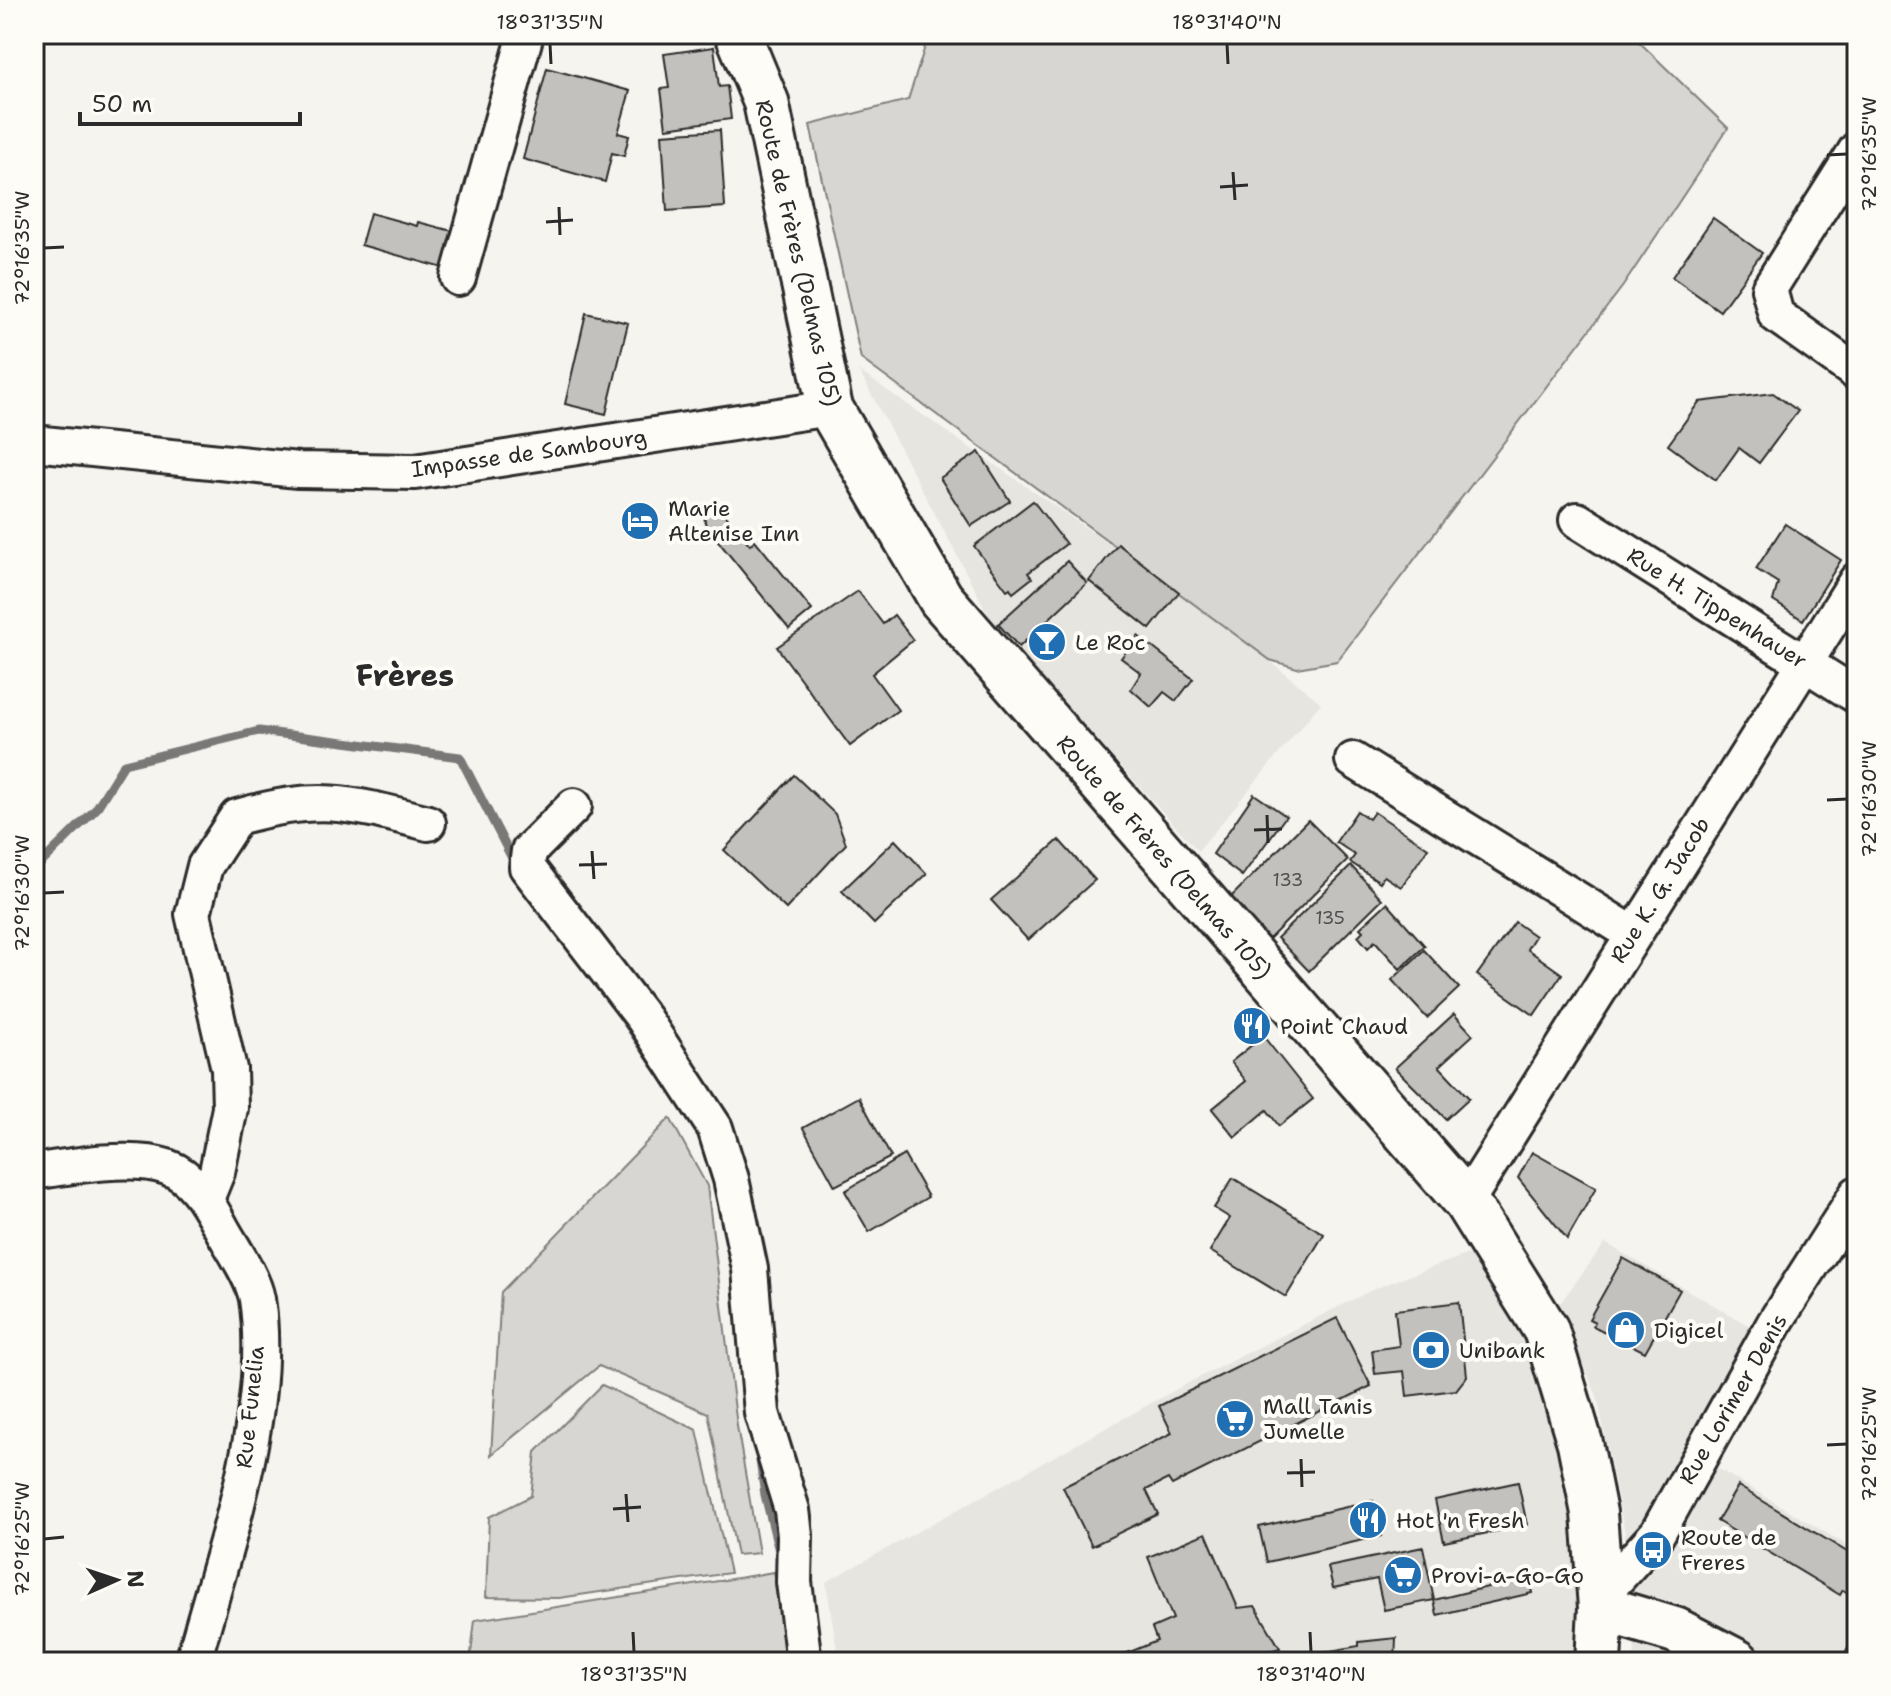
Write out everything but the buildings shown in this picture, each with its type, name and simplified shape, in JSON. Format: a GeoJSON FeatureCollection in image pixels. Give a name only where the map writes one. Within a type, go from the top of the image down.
{"type":"FeatureCollection","features":[{"type":"Feature","properties":{"kind":"main road","name":"Route de Frères (Delmas 105)"},"geometry":{"type":"LineString","coordinates":[[738,34],[766,102],[830,408],[941,599],[1466,1202],[1546,1330],[1580,1443],[1594,1513],[1600,1603],[1598,1662]]}},
{"type":"Feature","properties":{"kind":"main road"},"geometry":{"type":"LineString","coordinates":[[1600,1603],[1675,1630],[1737,1662]]}},
{"type":"Feature","properties":{"kind":"street"},"geometry":{"type":"LineString","coordinates":[[458,278],[526,34]]}},
{"type":"Feature","properties":{"kind":"street"},"geometry":{"type":"LineString","coordinates":[[1857,149],[1769,289],[1776,315],[1857,373]]}},
{"type":"Feature","properties":{"kind":"street","name":"Impasse de Sambourg"},"geometry":{"type":"LineString","coordinates":[[34,443],[298,470],[415,472],[830,408]]}},
{"type":"Feature","properties":{"kind":"street","name":"Rue H. Tippenhauer"},"geometry":{"type":"LineString","coordinates":[[1577,520],[1857,696]]}},
{"type":"Feature","properties":{"kind":"street","name":"Rue K. G. Jacob"},"geometry":{"type":"LineString","coordinates":[[1466,1202],[1802,662],[1857,580]]}},
{"type":"Feature","properties":{"kind":"street"},"geometry":{"type":"LineString","coordinates":[[1353,760],[1633,934]]}},
{"type":"Feature","properties":{"kind":"street"},"geometry":{"type":"LineString","coordinates":[[206,1199],[217,1172],[230,1108],[229,1069],[193,914],[205,866],[237,817],[288,803],[347,802],[428,823]]}},
{"type":"Feature","properties":{"kind":"street"},"geometry":{"type":"LineString","coordinates":[[574,806],[529,851],[527,867],[531,877],[644,1019],[715,1128],[731,1179],[750,1269],[762,1413],[792,1510],[794,1582],[804,1662]]}},
{"type":"Feature","properties":{"kind":"street","name":"Rue Funelia"},"geometry":{"type":"LineString","coordinates":[[34,1172],[117,1163],[165,1166],[185,1176],[206,1199],[257,1297],[259,1357],[239,1496],[193,1662]]}},
{"type":"Feature","properties":{"kind":"street","name":"Rue Lorimer Denis"},"geometry":{"type":"LineString","coordinates":[[1600,1603],[1657,1534],[1774,1324],[1857,1194]]}},
{"type":"Feature","properties":{"kind":"shaded area"},"geometry":{"type":"Polygon","coordinates":[[[929,34],[1631,34],[1728,128],[1623,286],[1337,661],[1297,668],[1270,660],[861,359],[810,125],[908,100],[929,34]]]}},
{"type":"Feature","properties":{"kind":"shaded area"},"geometry":{"type":"Polygon","coordinates":[[[859,371],[1224,623],[1321,703],[1198,851],[995,627],[859,371]]]}},
{"type":"Feature","properties":{"kind":"shaded area"},"geometry":{"type":"Polygon","coordinates":[[[670,1118],[707,1186],[737,1426],[759,1553],[737,1555],[708,1413],[599,1366],[491,1455],[501,1292],[670,1118]]]}},
{"type":"Feature","properties":{"kind":"shaded area"},"geometry":{"type":"Polygon","coordinates":[[[1605,1243],[1778,1342],[1710,1464],[1857,1551],[1857,1662],[1632,1662],[1635,1652],[1625,1533],[1597,1396],[1558,1306],[1605,1243]]]}},
{"type":"Feature","properties":{"kind":"shaded area"},"geometry":{"type":"Polygon","coordinates":[[[1482,1249],[1544,1378],[1595,1607],[1577,1662],[839,1662],[826,1582],[1188,1383],[1376,1288],[1482,1249]]]}},
{"type":"Feature","properties":{"kind":"shaded area"},"geometry":{"type":"Polygon","coordinates":[[[602,1385],[697,1430],[730,1573],[559,1598],[486,1597],[489,1517],[531,1496],[536,1452],[602,1385]]]}},
{"type":"Feature","properties":{"kind":"shaded area"},"geometry":{"type":"Polygon","coordinates":[[[774,1572],[793,1662],[470,1662],[475,1620],[774,1572]]]}},
{"type":"Feature","properties":{"kind":"waterway"},"geometry":{"type":"LineString","coordinates":[[34,870],[96,809],[124,764],[259,731],[460,757],[518,870]]}},
{"type":"Feature","properties":{"kind":"waterway"},"geometry":{"type":"LineString","coordinates":[[624,1019],[656,1066]]}},
{"type":"Feature","properties":{"kind":"waterway"},"geometry":{"type":"LineString","coordinates":[[760,1460],[780,1555]]}},
{"type":"Feature","properties":{"kind":"place","name":"Marie Altenise Inn"},"geometry":{"type":"Point","coordinates":[640,521]}},
{"type":"Feature","properties":{"kind":"place","name":"Le Roc"},"geometry":{"type":"Point","coordinates":[1047,642]}},
{"type":"Feature","properties":{"kind":"place","name":"Point Chaud"},"geometry":{"type":"Point","coordinates":[1252,1026]}},
{"type":"Feature","properties":{"kind":"place","name":"Digicel"},"geometry":{"type":"Point","coordinates":[1626,1330]}},
{"type":"Feature","properties":{"kind":"place","name":"Unibank"},"geometry":{"type":"Point","coordinates":[1431,1350]}},
{"type":"Feature","properties":{"kind":"place","name":"Mall Tanis Jumelle"},"geometry":{"type":"Point","coordinates":[1235,1419]}},
{"type":"Feature","properties":{"kind":"place","name":"Hot 'n Fresh"},"geometry":{"type":"Point","coordinates":[1368,1520]}},
{"type":"Feature","properties":{"kind":"place","name":"Route de Freres"},"geometry":{"type":"Point","coordinates":[1653,1550]}},
{"type":"Feature","properties":{"kind":"place","name":"Provi-a-Go-Go"},"geometry":{"type":"Point","coordinates":[1403,1575]}},
{"type":"Feature","properties":{"kind":"district","name":"Frères"},"geometry":{"type":"Point","coordinates":[405,675]}}]}
